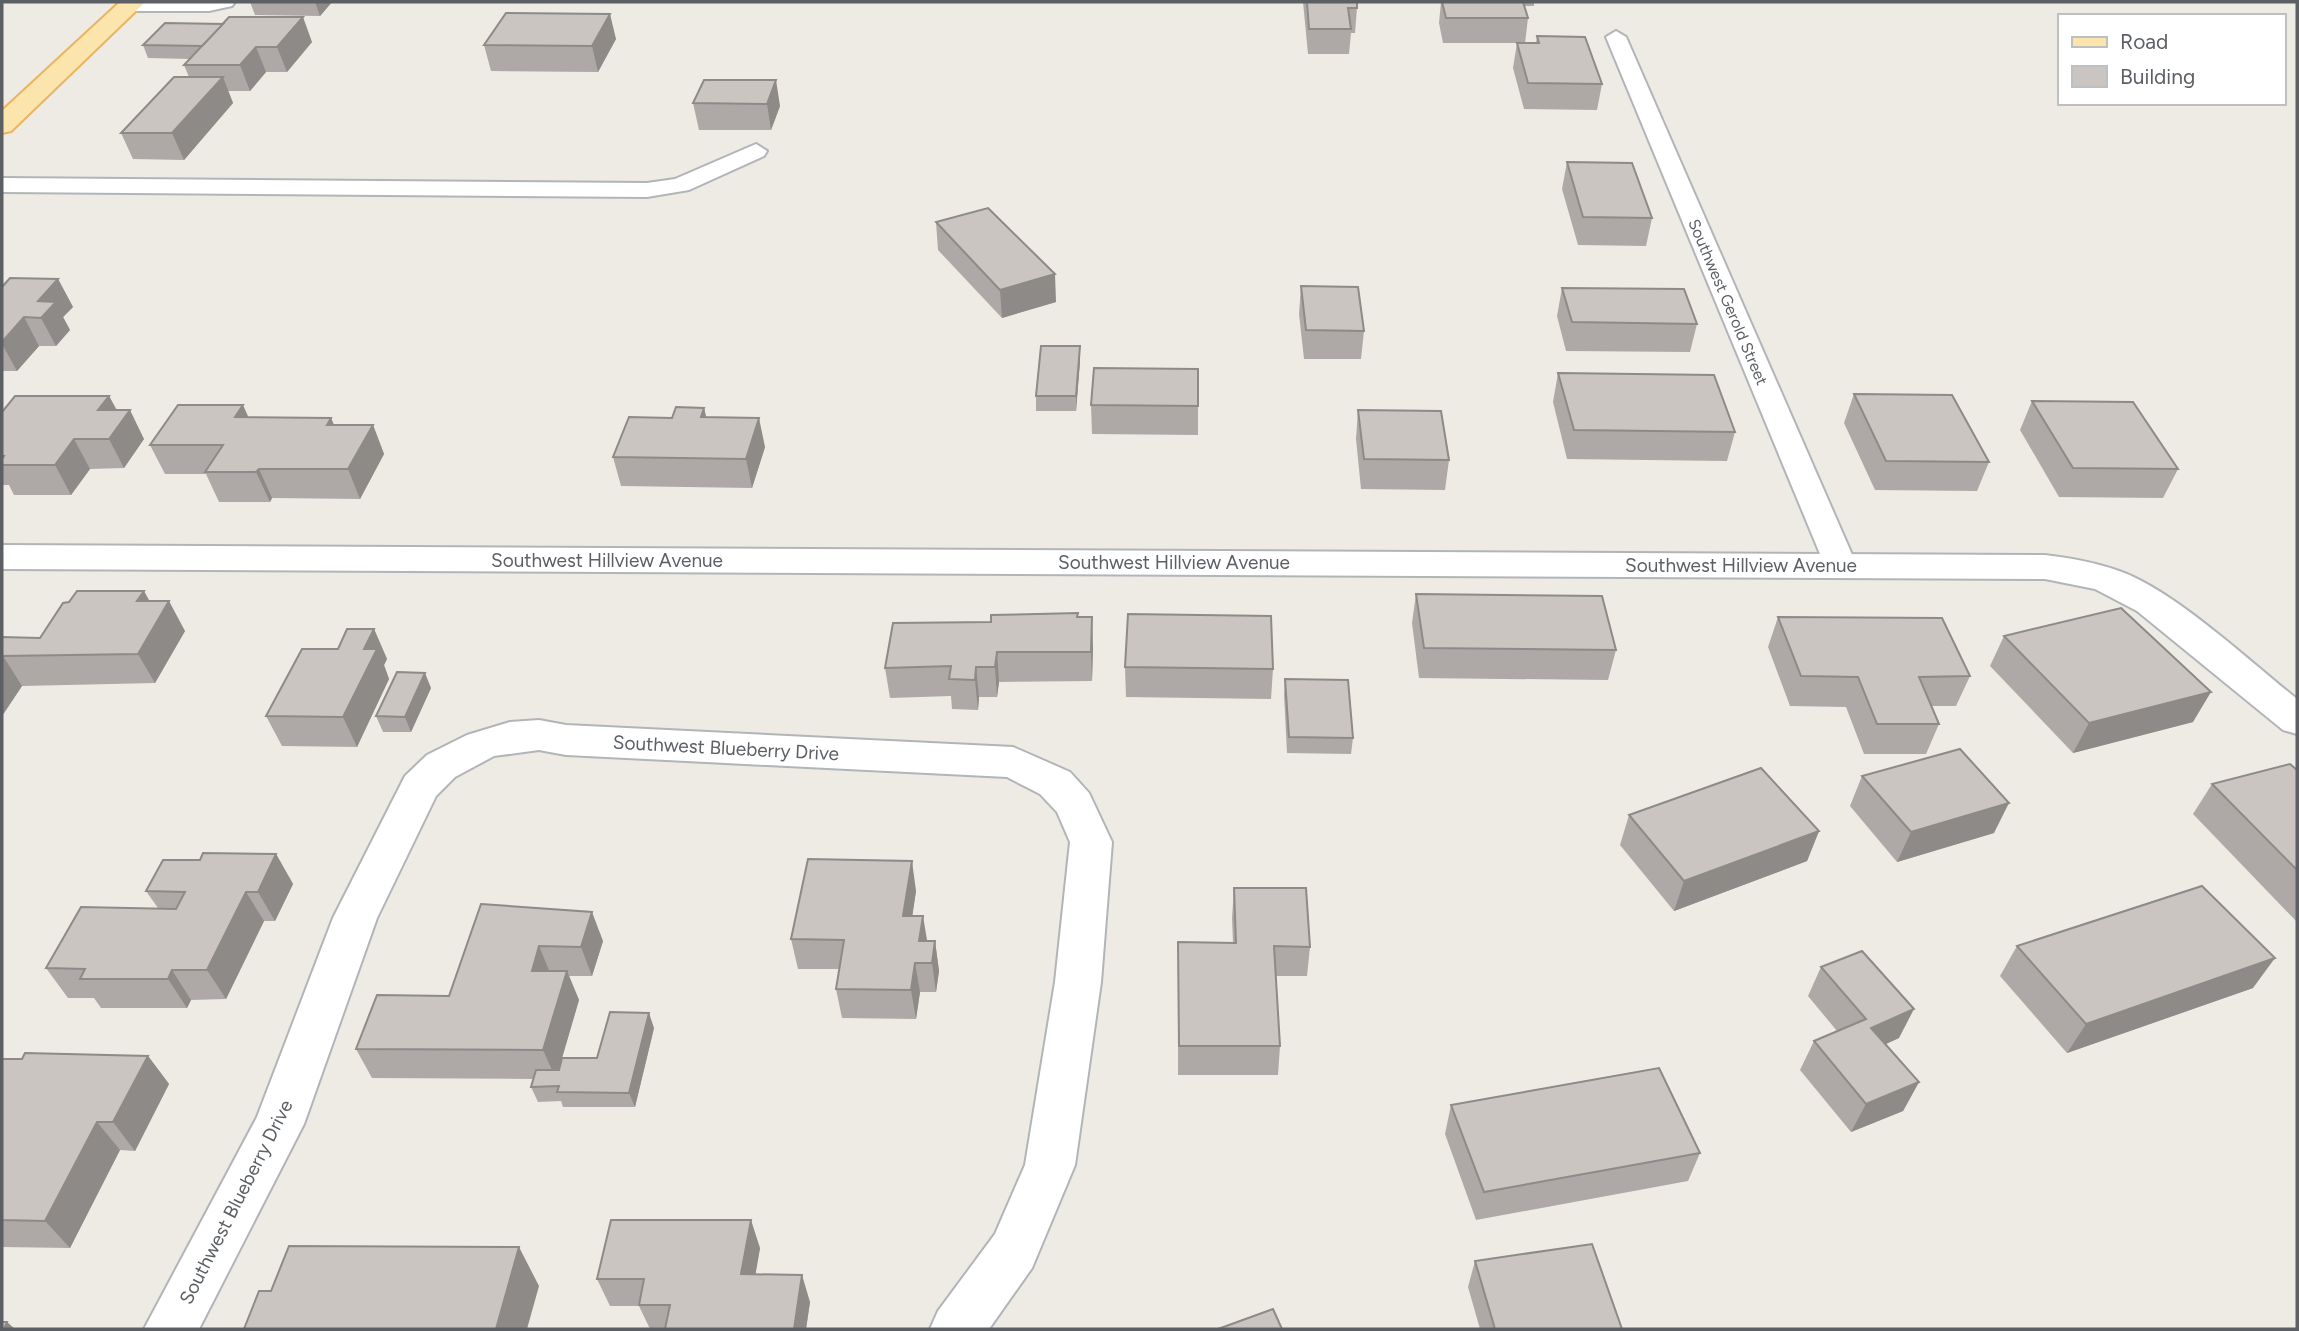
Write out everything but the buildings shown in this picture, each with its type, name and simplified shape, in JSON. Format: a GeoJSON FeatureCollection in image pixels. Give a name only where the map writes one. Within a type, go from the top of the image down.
{"type":"FeatureCollection","features":[{"type":"Feature","properties":{"kind":"main road"},"geometry":{"type":"LineString","coordinates":[[2,125],[131,3]]}},
{"type":"Feature","properties":{"kind":"street","name":"Southwest Hillview Avenue"},"geometry":{"type":"LineString","coordinates":[[2,557],[2045,567],[2077,571],[2108,580],[2150,602],[2297,720]]}},
{"type":"Feature","properties":{"kind":"street","name":"Southwest Blueberry Drive"},"geometry":{"type":"LineString","coordinates":[[171,1329],[279,1124],[355,918],[420,787],[441,766],[481,745],[510,737],[539,735],[566,740],[1013,762],[1055,783],[1074,804],[1091,842],[1078,982],[1050,1165],[1014,1251],[957,1329]]}},
{"type":"Feature","properties":{"kind":"lane"},"geometry":{"type":"LineString","coordinates":[[131,3],[209,5],[225,2]]}},
{"type":"Feature","properties":{"kind":"lane","name":"Southwest Gerold Street"},"geometry":{"type":"LineString","coordinates":[[1616,37],[1842,566]]}},
{"type":"Feature","properties":{"kind":"lane"},"geometry":{"type":"LineString","coordinates":[[2,185],[647,190],[681,185],[756,151]]}}]}
